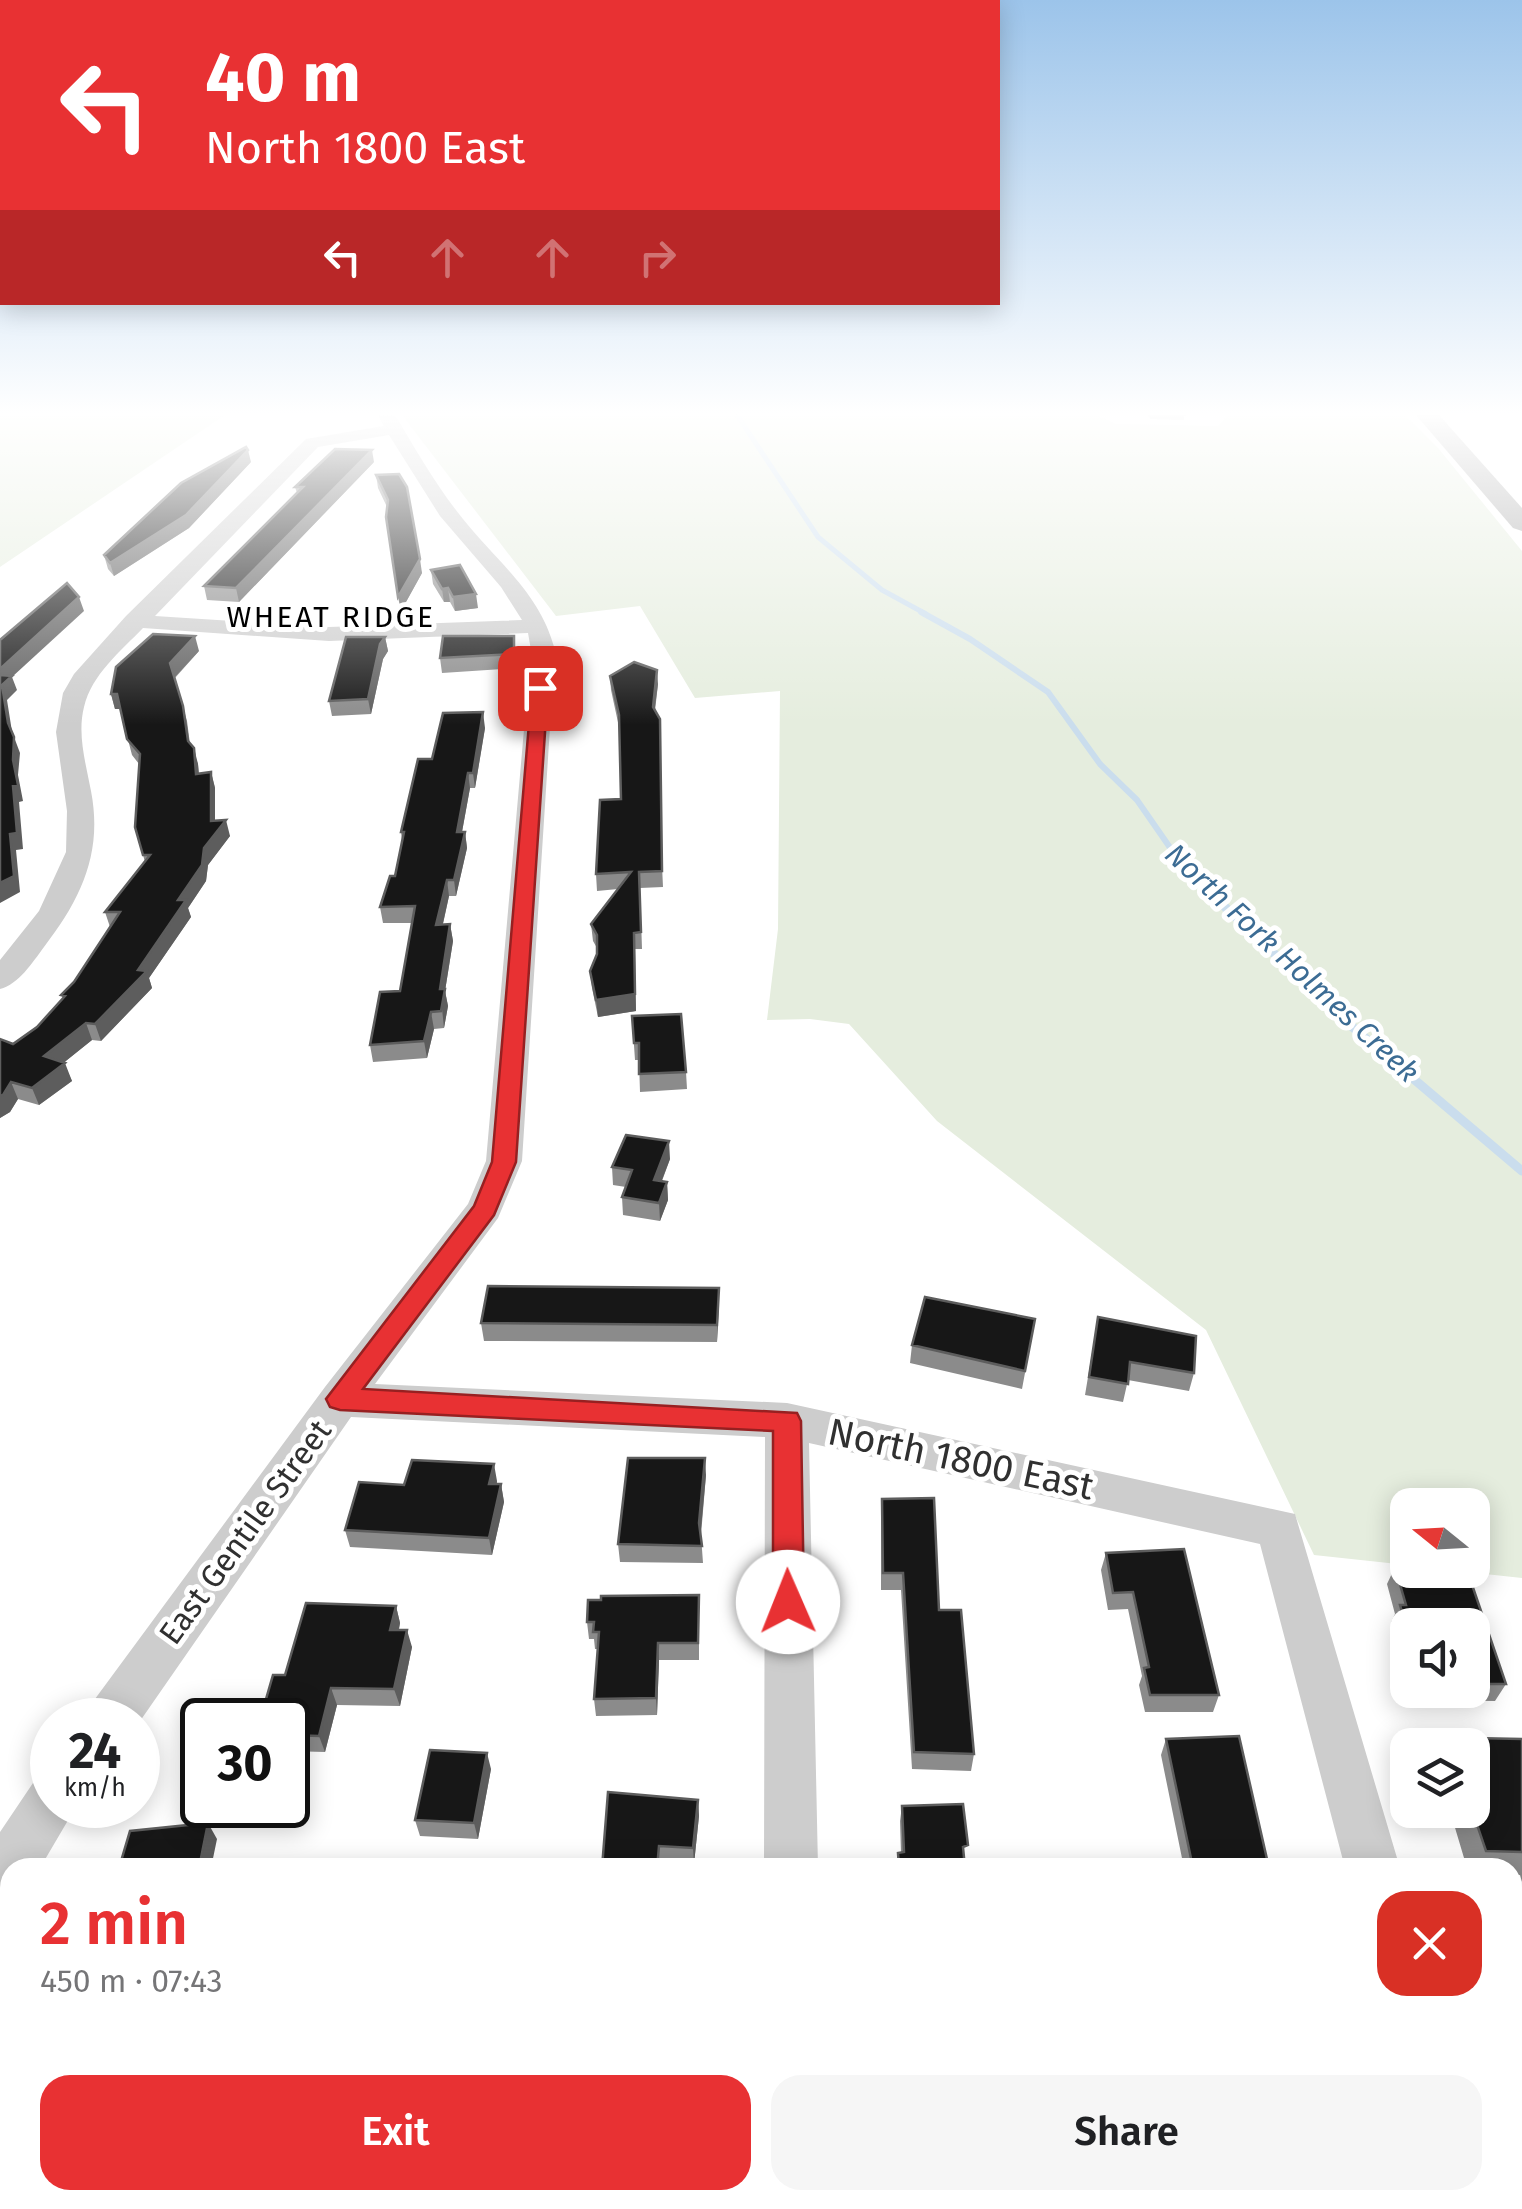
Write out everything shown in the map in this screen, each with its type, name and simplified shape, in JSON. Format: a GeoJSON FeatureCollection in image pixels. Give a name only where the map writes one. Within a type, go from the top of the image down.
{"type":"FeatureCollection","features":[{"type":"Feature","properties":{"kind":"street"},"geometry":{"type":"LineString","coordinates":[[0,980],[33,944],[57,907],[82,834],[72,773],[68,708],[74,691],[134,621],[237,518]]}},
{"type":"Feature","properties":{"kind":"street"},"geometry":{"type":"LineString","coordinates":[[134,621],[328,634],[539,626],[522,598],[453,518]]}},
{"type":"Feature","properties":{"kind":"street","name":"East Gentile Street"},"geometry":{"type":"LineString","coordinates":[[126,1698],[340,1399],[485,1209],[504,1162],[542,669],[539,626]]}},
{"type":"Feature","properties":{"kind":"street","name":"North 1800 East"},"geometry":{"type":"LineString","coordinates":[[340,1399],[787,1421],[1279,1528],[1370,1858]]}},
{"type":"Feature","properties":{"kind":"street"},"geometry":{"type":"LineString","coordinates":[[787,1421],[790,1858]]}},
{"type":"Feature","properties":{"kind":"street"},"geometry":{"type":"LineString","coordinates":[[15,1858],[35,1828]]}},
{"type":"Feature","properties":{"kind":"green space"},"geometry":{"type":"Polygon","coordinates":[[[0,518],[72,518],[0,567],[0,518]]]}},
{"type":"Feature","properties":{"kind":"green space"},"geometry":{"type":"Polygon","coordinates":[[[481,518],[1495,518],[1522,551],[1522,1578],[1490,1575],[1490,1488],[1390,1488],[1390,1563],[1314,1555],[1206,1330],[937,1121],[849,1024],[810,1019],[767,1020],[778,929],[780,691],[695,698],[640,606],[556,616],[481,518]]]}},
{"type":"Feature","properties":{"kind":"building"},"geometry":{"type":"Polygon","coordinates":[[[143,518],[181,518],[110,563],[104,555],[143,518]]]}},
{"type":"Feature","properties":{"kind":"building"},"geometry":{"type":"Polygon","coordinates":[[[272,518],[305,518],[236,588],[204,586],[272,518]]]}},
{"type":"Feature","properties":{"kind":"building"},"geometry":{"type":"Polygon","coordinates":[[[386,518],[413,518],[420,559],[398,597],[386,518]]]}},
{"type":"Feature","properties":{"kind":"building"},"geometry":{"type":"Polygon","coordinates":[[[460,565],[476,594],[453,597],[448,588],[442,589],[431,570],[460,565]]]}},
{"type":"Feature","properties":{"kind":"building"},"geometry":{"type":"Polygon","coordinates":[[[67,583],[79,597],[0,669],[0,640],[67,583]]]}},
{"type":"Feature","properties":{"kind":"building"},"geometry":{"type":"Polygon","coordinates":[[[153,634],[195,636],[170,663],[188,741],[194,748],[196,774],[211,772],[211,821],[226,820],[204,848],[202,865],[178,900],[186,900],[138,970],[147,971],[95,1024],[86,1023],[44,1056],[65,1063],[32,1088],[11,1082],[0,1096],[0,1039],[13,1044],[37,1027],[65,996],[61,995],[74,982],[120,912],[105,912],[150,855],[143,855],[135,827],[140,754],[127,739],[117,694],[111,694],[116,667],[153,634]]]}},
{"type":"Feature","properties":{"kind":"building"},"geometry":{"type":"Polygon","coordinates":[[[443,636],[514,636],[514,654],[440,658],[443,636]]]}},
{"type":"Feature","properties":{"kind":"building"},"geometry":{"type":"Polygon","coordinates":[[[346,637],[385,637],[368,699],[329,701],[346,637]]]}},
{"type":"Feature","properties":{"kind":"building"},"geometry":{"type":"Polygon","coordinates":[[[634,662],[657,670],[653,707],[660,719],[662,871],[639,872],[641,932],[634,933],[635,994],[596,1000],[590,971],[597,954],[597,935],[591,924],[631,872],[596,874],[600,800],[621,799],[619,715],[610,676],[634,662]]]}},
{"type":"Feature","properties":{"kind":"building"},"geometry":{"type":"Polygon","coordinates":[[[0,675],[12,676],[2,685],[14,737],[18,785],[13,786],[17,833],[10,834],[14,876],[0,883],[0,675]]]}},
{"type":"Feature","properties":{"kind":"building"},"geometry":{"type":"Polygon","coordinates":[[[483,712],[473,773],[468,773],[457,832],[465,832],[454,880],[447,880],[436,925],[450,924],[440,989],[445,989],[441,1011],[431,1012],[424,1041],[370,1045],[380,992],[400,991],[415,906],[380,907],[390,876],[395,876],[418,759],[432,759],[443,713],[483,712]]]}},
{"type":"Feature","properties":{"kind":"building"},"geometry":{"type":"Polygon","coordinates":[[[681,1014],[686,1072],[639,1074],[639,1043],[634,1043],[632,1016],[681,1014]]]}},
{"type":"Feature","properties":{"kind":"building"},"geometry":{"type":"Polygon","coordinates":[[[626,1135],[669,1141],[654,1180],[667,1182],[659,1203],[622,1197],[632,1170],[612,1167],[626,1135]]]}},
{"type":"Feature","properties":{"kind":"building"},"geometry":{"type":"Polygon","coordinates":[[[488,1286],[719,1288],[717,1325],[481,1323],[488,1286]]]}},
{"type":"Feature","properties":{"kind":"building"},"geometry":{"type":"Polygon","coordinates":[[[925,1297],[1035,1319],[1025,1371],[912,1345],[925,1297]]]}},
{"type":"Feature","properties":{"kind":"building"},"geometry":{"type":"Polygon","coordinates":[[[1098,1317],[1196,1336],[1194,1373],[1130,1362],[1128,1384],[1089,1377],[1098,1317]]]}},
{"type":"Feature","properties":{"kind":"building"},"geometry":{"type":"Polygon","coordinates":[[[628,1458],[705,1458],[699,1523],[702,1546],[618,1544],[628,1458]]]}},
{"type":"Feature","properties":{"kind":"building"},"geometry":{"type":"Polygon","coordinates":[[[412,1460],[494,1464],[489,1484],[501,1484],[489,1538],[345,1530],[359,1482],[404,1485],[412,1460]]]}},
{"type":"Feature","properties":{"kind":"building"},"geometry":{"type":"Polygon","coordinates":[[[934,1498],[939,1610],[961,1610],[974,1754],[914,1752],[903,1573],[883,1573],[882,1499],[934,1498]]]}},
{"type":"Feature","properties":{"kind":"building"},"geometry":{"type":"Polygon","coordinates":[[[1184,1549],[1219,1695],[1150,1695],[1144,1668],[1149,1667],[1133,1592],[1113,1593],[1106,1553],[1184,1549]]]}},
{"type":"Feature","properties":{"kind":"building"},"geometry":{"type":"Polygon","coordinates":[[[1401,1588],[1473,1588],[1480,1608],[1400,1605],[1406,1605],[1401,1588]]]}},
{"type":"Feature","properties":{"kind":"building"},"geometry":{"type":"Polygon","coordinates":[[[699,1595],[698,1643],[658,1643],[656,1698],[594,1699],[599,1632],[593,1632],[594,1622],[587,1622],[588,1600],[601,1600],[601,1596],[699,1595]]]}},
{"type":"Feature","properties":{"kind":"building"},"geometry":{"type":"Polygon","coordinates":[[[306,1603],[396,1606],[390,1630],[407,1630],[394,1689],[331,1688],[319,1736],[310,1736],[310,1698],[266,1698],[273,1675],[285,1675],[306,1603]]]}},
{"type":"Feature","properties":{"kind":"building"},"geometry":{"type":"Polygon","coordinates":[[[1490,1637],[1506,1684],[1490,1684],[1490,1637]]]}},
{"type":"Feature","properties":{"kind":"building"},"geometry":{"type":"Polygon","coordinates":[[[1239,1736],[1267,1858],[1191,1858],[1166,1739],[1239,1736]]]}},
{"type":"Feature","properties":{"kind":"building"},"geometry":{"type":"Polygon","coordinates":[[[1490,1738],[1522,1739],[1522,1852],[1486,1851],[1478,1828],[1490,1828],[1490,1738]]]}},
{"type":"Feature","properties":{"kind":"building"},"geometry":{"type":"Polygon","coordinates":[[[430,1750],[487,1753],[474,1823],[415,1820],[430,1750]]]}},
{"type":"Feature","properties":{"kind":"building"},"geometry":{"type":"Polygon","coordinates":[[[608,1792],[698,1800],[693,1848],[659,1846],[658,1858],[603,1858],[608,1792]]]}},
{"type":"Feature","properties":{"kind":"building"},"geometry":{"type":"Polygon","coordinates":[[[963,1804],[968,1845],[963,1847],[964,1858],[898,1858],[898,1853],[904,1852],[902,1806],[963,1804]]]}},
{"type":"Feature","properties":{"kind":"building"},"geometry":{"type":"Polygon","coordinates":[[[180,1826],[207,1828],[201,1858],[122,1858],[130,1831],[180,1826]]]}},
{"type":"Feature","properties":{"kind":"waterway","name":"North Fork Holmes Creek"},"geometry":{"type":"LineString","coordinates":[[805,518],[818,537],[882,590],[926,614]]}},
{"type":"Feature","properties":{"kind":"waterway","name":"North Fork Holmes Creek"},"geometry":{"type":"LineString","coordinates":[[921,612],[970,639],[1048,692],[1100,764],[1137,800],[1187,872]]}},
{"type":"Feature","properties":{"kind":"waterway","name":"North Fork Holmes Creek"},"geometry":{"type":"LineString","coordinates":[[1185,869],[1343,1019],[1522,1171]]}},
{"type":"Feature","properties":{"kind":"district","name":"WHEAT RIDGE"},"geometry":{"type":"Point","coordinates":[331,617]}},
{"type":"Feature","properties":{"kind":"route"},"geometry":{"type":"LineString","coordinates":[[540,688],[504,1162],[485,1209],[340,1399],[787,1421],[788,1602]]}}]}
